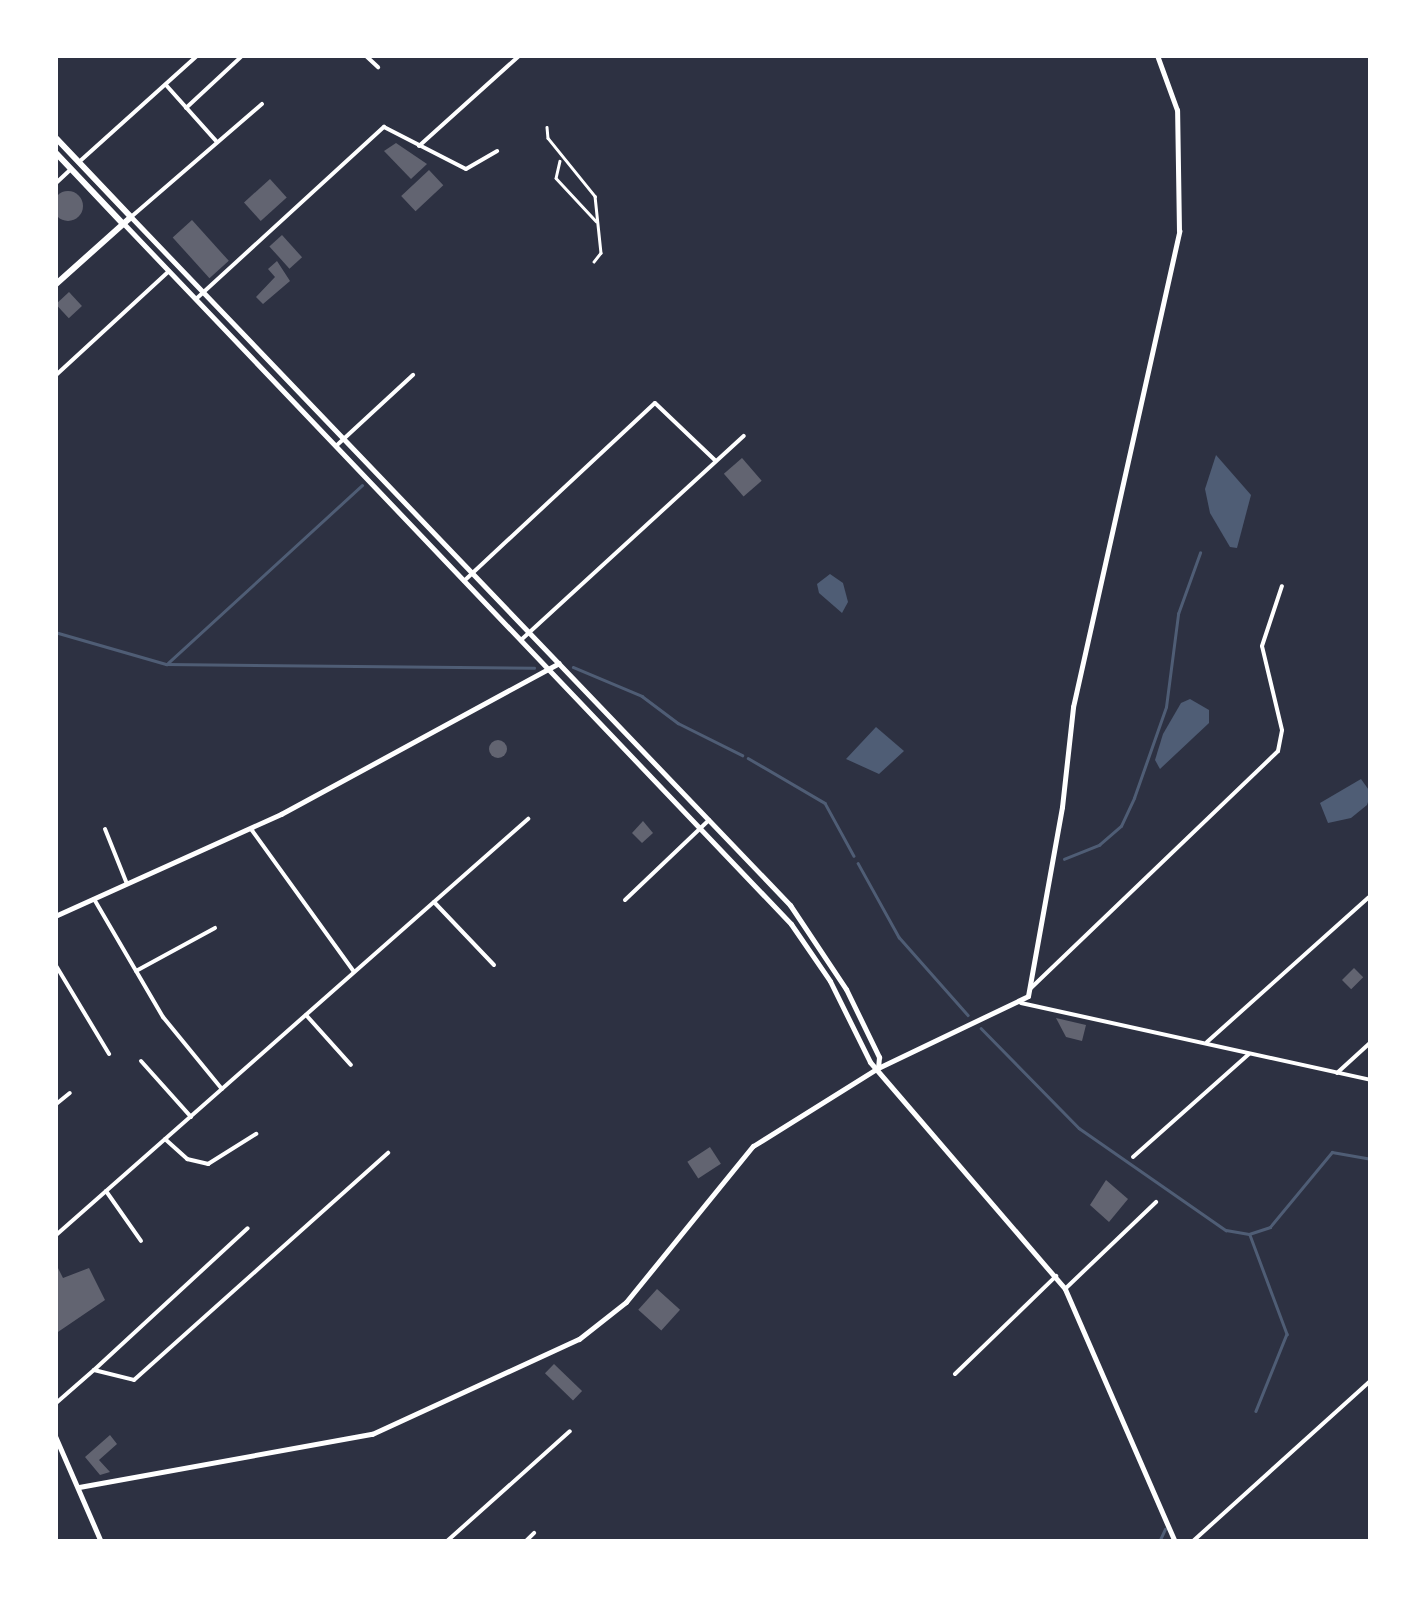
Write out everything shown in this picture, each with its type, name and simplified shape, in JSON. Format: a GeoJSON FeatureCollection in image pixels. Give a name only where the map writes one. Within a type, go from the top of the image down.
{"type":"FeatureCollection","features":[{"type":"Feature","properties":{"kind":"main road"},"geometry":{"type":"LineString","coordinates":[[55,137],[131,217],[55,284]]}},
{"type":"Feature","properties":{"kind":"main road"},"geometry":{"type":"LineString","coordinates":[[55,152],[124,224]]}},
{"type":"Feature","properties":{"kind":"main road"},"geometry":{"type":"LineString","coordinates":[[72,169],[79,162]]}},
{"type":"Feature","properties":{"kind":"street"},"geometry":{"type":"LineString","coordinates":[[79,162],[198,55]]}},
{"type":"Feature","properties":{"kind":"street"},"geometry":{"type":"LineString","coordinates":[[186,108],[243,55]]}},
{"type":"Feature","properties":{"kind":"street"},"geometry":{"type":"LineString","coordinates":[[365,55],[378,67]]}},
{"type":"Feature","properties":{"kind":"street"},"geometry":{"type":"LineString","coordinates":[[419,146],[520,55]]}},
{"type":"Feature","properties":{"kind":"street"},"geometry":{"type":"LineString","coordinates":[[1031,988],[1072,706],[1179,231],[1180,126],[1156,55]]}},
{"type":"Feature","properties":{"kind":"street"},"geometry":{"type":"LineString","coordinates":[[166,85],[216,141]]}},
{"type":"Feature","properties":{"kind":"street"},"geometry":{"type":"LineString","coordinates":[[262,104],[131,217],[790,905],[846,989],[879,1057],[878,1068]]}},
{"type":"Feature","properties":{"kind":"street"},"geometry":{"type":"LineString","coordinates":[[196,299],[384,128],[466,169],[497,150]]}},
{"type":"Feature","properties":{"kind":"street"},"geometry":{"type":"LineString","coordinates":[[55,184],[72,169]]}},
{"type":"Feature","properties":{"kind":"street"},"geometry":{"type":"LineString","coordinates":[[124,224],[781,912],[878,1068],[1065,1289],[1175,1542]]}},
{"type":"Feature","properties":{"kind":"street"},"geometry":{"type":"LineString","coordinates":[[55,376],[168,271]]}},
{"type":"Feature","properties":{"kind":"street"},"geometry":{"type":"LineString","coordinates":[[206,310],[214,303]]}},
{"type":"Feature","properties":{"kind":"street"},"geometry":{"type":"LineString","coordinates":[[258,365],[266,358]]}},
{"type":"Feature","properties":{"kind":"street"},"geometry":{"type":"LineString","coordinates":[[336,446],[412,376]]}},
{"type":"Feature","properties":{"kind":"street"},"geometry":{"type":"LineString","coordinates":[[464,580],[658,403],[716,461]]}},
{"type":"Feature","properties":{"kind":"street"},"geometry":{"type":"LineString","coordinates":[[521,640],[744,436]]}},
{"type":"Feature","properties":{"kind":"street"},"geometry":{"type":"LineString","coordinates":[[78,1486],[372,1434],[580,1339],[626,1302],[754,1146],[878,1068],[1017,1003],[1278,751],[1282,730],[1262,646],[1282,586]]}},
{"type":"Feature","properties":{"kind":"street"},"geometry":{"type":"LineString","coordinates":[[55,916],[252,830],[559,663]]}},
{"type":"Feature","properties":{"kind":"street"},"geometry":{"type":"LineString","coordinates":[[617,740],[625,733]]}},
{"type":"Feature","properties":{"kind":"street"},"geometry":{"type":"LineString","coordinates":[[55,1236],[528,819]]}},
{"type":"Feature","properties":{"kind":"street"},"geometry":{"type":"LineString","coordinates":[[625,900],[709,820]]}},
{"type":"Feature","properties":{"kind":"street"},"geometry":{"type":"LineString","coordinates":[[105,829],[128,884]]}},
{"type":"Feature","properties":{"kind":"street"},"geometry":{"type":"LineString","coordinates":[[252,830],[354,972]]}},
{"type":"Feature","properties":{"kind":"street"},"geometry":{"type":"LineString","coordinates":[[1207,1042],[1369,897]]}},
{"type":"Feature","properties":{"kind":"street"},"geometry":{"type":"LineString","coordinates":[[94,899],[170,1028],[222,1089]]}},
{"type":"Feature","properties":{"kind":"street"},"geometry":{"type":"LineString","coordinates":[[434,902],[494,965]]}},
{"type":"Feature","properties":{"kind":"street"},"geometry":{"type":"LineString","coordinates":[[781,912],[790,905]]}},
{"type":"Feature","properties":{"kind":"street"},"geometry":{"type":"LineString","coordinates":[[136,971],[215,928]]}},
{"type":"Feature","properties":{"kind":"street"},"geometry":{"type":"LineString","coordinates":[[55,964],[109,1054]]}},
{"type":"Feature","properties":{"kind":"street"},"geometry":{"type":"LineString","coordinates":[[1017,1003],[1371,1080]]}},
{"type":"Feature","properties":{"kind":"street"},"geometry":{"type":"LineString","coordinates":[[306,1014],[352,1065]]}},
{"type":"Feature","properties":{"kind":"street"},"geometry":{"type":"LineString","coordinates":[[1337,1073],[1371,1042]]}},
{"type":"Feature","properties":{"kind":"street"},"geometry":{"type":"LineString","coordinates":[[1133,1157],[1250,1053]]}},
{"type":"Feature","properties":{"kind":"street"},"geometry":{"type":"LineString","coordinates":[[141,1062],[191,1116]]}},
{"type":"Feature","properties":{"kind":"street"},"geometry":{"type":"LineString","coordinates":[[55,1105],[70,1093]]}},
{"type":"Feature","properties":{"kind":"street"},"geometry":{"type":"LineString","coordinates":[[165,1139],[187,1159],[208,1164],[256,1134]]}},
{"type":"Feature","properties":{"kind":"street"},"geometry":{"type":"LineString","coordinates":[[94,1370],[134,1380],[388,1153]]}},
{"type":"Feature","properties":{"kind":"street"},"geometry":{"type":"LineString","coordinates":[[106,1191],[141,1241]]}},
{"type":"Feature","properties":{"kind":"street"},"geometry":{"type":"LineString","coordinates":[[1065,1289],[1156,1202]]}},
{"type":"Feature","properties":{"kind":"street"},"geometry":{"type":"LineString","coordinates":[[55,1404],[248,1228]]}},
{"type":"Feature","properties":{"kind":"street"},"geometry":{"type":"LineString","coordinates":[[955,1374],[1056,1276]]}},
{"type":"Feature","properties":{"kind":"street"},"geometry":{"type":"LineString","coordinates":[[1192,1542],[1371,1380]]}},
{"type":"Feature","properties":{"kind":"street"},"geometry":{"type":"LineString","coordinates":[[446,1542],[570,1431]]}},
{"type":"Feature","properties":{"kind":"street"},"geometry":{"type":"LineString","coordinates":[[55,1436],[101,1542]]}},
{"type":"Feature","properties":{"kind":"street"},"geometry":{"type":"LineString","coordinates":[[525,1542],[534,1533]]}},
{"type":"Feature","properties":{"kind":"path"},"geometry":{"type":"LineString","coordinates":[[548,127],[562,160],[595,196],[602,253],[594,262]]}},
{"type":"Feature","properties":{"kind":"path"},"geometry":{"type":"LineString","coordinates":[[562,160],[556,178],[597,222]]}},
{"type":"Feature","properties":{"kind":"water"},"geometry":{"type":"Polygon","coordinates":[[[1216,455],[1251,495],[1237,548],[1230,547],[1210,513],[1205,489],[1216,455]]]}},
{"type":"Feature","properties":{"kind":"water"},"geometry":{"type":"Polygon","coordinates":[[[830,574],[843,583],[848,602],[842,613],[819,593],[817,584],[830,574]]]}},
{"type":"Feature","properties":{"kind":"water"},"geometry":{"type":"Polygon","coordinates":[[[1190,699],[1209,710],[1209,723],[1160,769],[1155,760],[1163,734],[1181,703],[1190,699]]]}},
{"type":"Feature","properties":{"kind":"water"},"geometry":{"type":"Polygon","coordinates":[[[876,727],[904,751],[879,774],[846,759],[876,727]]]}},
{"type":"Feature","properties":{"kind":"water"},"geometry":{"type":"Polygon","coordinates":[[[1361,779],[1371,793],[1367,805],[1351,818],[1328,823],[1320,803],[1361,779]]]}},
{"type":"Feature","properties":{"kind":"building"},"geometry":{"type":"Polygon","coordinates":[[[396,143],[427,164],[411,179],[384,151],[396,143]]]}},
{"type":"Feature","properties":{"kind":"building"},"geometry":{"type":"Polygon","coordinates":[[[429,170],[443,185],[416,211],[401,196],[429,170]]]}},
{"type":"Feature","properties":{"kind":"building"},"geometry":{"type":"Polygon","coordinates":[[[270,179],[287,198],[261,221],[244,202],[270,179]]]}},
{"type":"Feature","properties":{"kind":"building"},"geometry":{"type":"Polygon","coordinates":[[[68,191],[79,195],[83,206],[79,217],[68,221],[57,217],[53,206],[57,195],[68,191]]]}},
{"type":"Feature","properties":{"kind":"building"},"geometry":{"type":"Polygon","coordinates":[[[192,220],[229,261],[209,278],[173,237],[192,220]]]}},
{"type":"Feature","properties":{"kind":"building"},"geometry":{"type":"Polygon","coordinates":[[[282,235],[302,257],[289,269],[269,246],[282,235]]]}},
{"type":"Feature","properties":{"kind":"building"},"geometry":{"type":"Polygon","coordinates":[[[277,261],[290,281],[263,304],[256,297],[275,277],[268,269],[277,261]]]}},
{"type":"Feature","properties":{"kind":"building"},"geometry":{"type":"Polygon","coordinates":[[[69,292],[82,306],[69,318],[56,304],[69,292]]]}},
{"type":"Feature","properties":{"kind":"building"},"geometry":{"type":"Polygon","coordinates":[[[742,458],[762,481],[744,496],[724,474],[742,458]]]}},
{"type":"Feature","properties":{"kind":"building"},"geometry":{"type":"Polygon","coordinates":[[[498,740],[505,742],[505,756],[498,758],[491,756],[489,749],[491,742],[498,740]]]}},
{"type":"Feature","properties":{"kind":"building"},"geometry":{"type":"Polygon","coordinates":[[[643,821],[653,833],[642,843],[632,833],[643,821]]]}},
{"type":"Feature","properties":{"kind":"building"},"geometry":{"type":"Polygon","coordinates":[[[1354,968],[1363,977],[1351,989],[1342,980],[1354,968]]]}},
{"type":"Feature","properties":{"kind":"building"},"geometry":{"type":"Polygon","coordinates":[[[1056,1018],[1086,1025],[1082,1041],[1066,1037],[1056,1018]]]}},
{"type":"Feature","properties":{"kind":"building"},"geometry":{"type":"Polygon","coordinates":[[[710,1147],[721,1164],[698,1178],[687,1162],[710,1147]]]}},
{"type":"Feature","properties":{"kind":"building"},"geometry":{"type":"Polygon","coordinates":[[[1106,1180],[1128,1199],[1109,1222],[1090,1205],[1106,1180]]]}},
{"type":"Feature","properties":{"kind":"building"},"geometry":{"type":"Polygon","coordinates":[[[55,1262],[63,1278],[89,1268],[105,1300],[55,1334],[55,1262]]]}},
{"type":"Feature","properties":{"kind":"building"},"geometry":{"type":"Polygon","coordinates":[[[657,1289],[680,1310],[661,1331],[638,1310],[657,1289]]]}},
{"type":"Feature","properties":{"kind":"building"},"geometry":{"type":"Polygon","coordinates":[[[554,1364],[582,1391],[573,1400],[545,1373],[554,1364]]]}},
{"type":"Feature","properties":{"kind":"building"},"geometry":{"type":"Polygon","coordinates":[[[110,1435],[117,1444],[99,1460],[110,1472],[100,1475],[85,1457],[110,1435]]]}},
{"type":"Feature","properties":{"kind":"waterway"},"geometry":{"type":"LineString","coordinates":[[168,663],[362,485]]}},
{"type":"Feature","properties":{"kind":"waterway"},"geometry":{"type":"LineString","coordinates":[[1064,859],[1099,845],[1121,826],[1134,798],[1166,707],[1178,614],[1200,553]]}},
{"type":"Feature","properties":{"kind":"waterway"},"geometry":{"type":"LineString","coordinates":[[55,632],[166,664],[534,668]]}},
{"type":"Feature","properties":{"kind":"waterway"},"geometry":{"type":"LineString","coordinates":[[573,667],[642,696],[678,723],[742,755]]}},
{"type":"Feature","properties":{"kind":"waterway"},"geometry":{"type":"LineString","coordinates":[[748,758],[825,803],[854,856]]}},
{"type":"Feature","properties":{"kind":"waterway"},"geometry":{"type":"LineString","coordinates":[[858,863],[899,937],[968,1015]]}},
{"type":"Feature","properties":{"kind":"waterway"},"geometry":{"type":"LineString","coordinates":[[981,1028],[1079,1128],[1226,1230],[1249,1234],[1270,1227],[1332,1152],[1371,1159]]}},
{"type":"Feature","properties":{"kind":"waterway"},"geometry":{"type":"LineString","coordinates":[[1250,1235],[1287,1334],[1256,1411]]}},
{"type":"Feature","properties":{"kind":"waterway"},"geometry":{"type":"LineString","coordinates":[[1159,1542],[1165,1529]]}}]}
